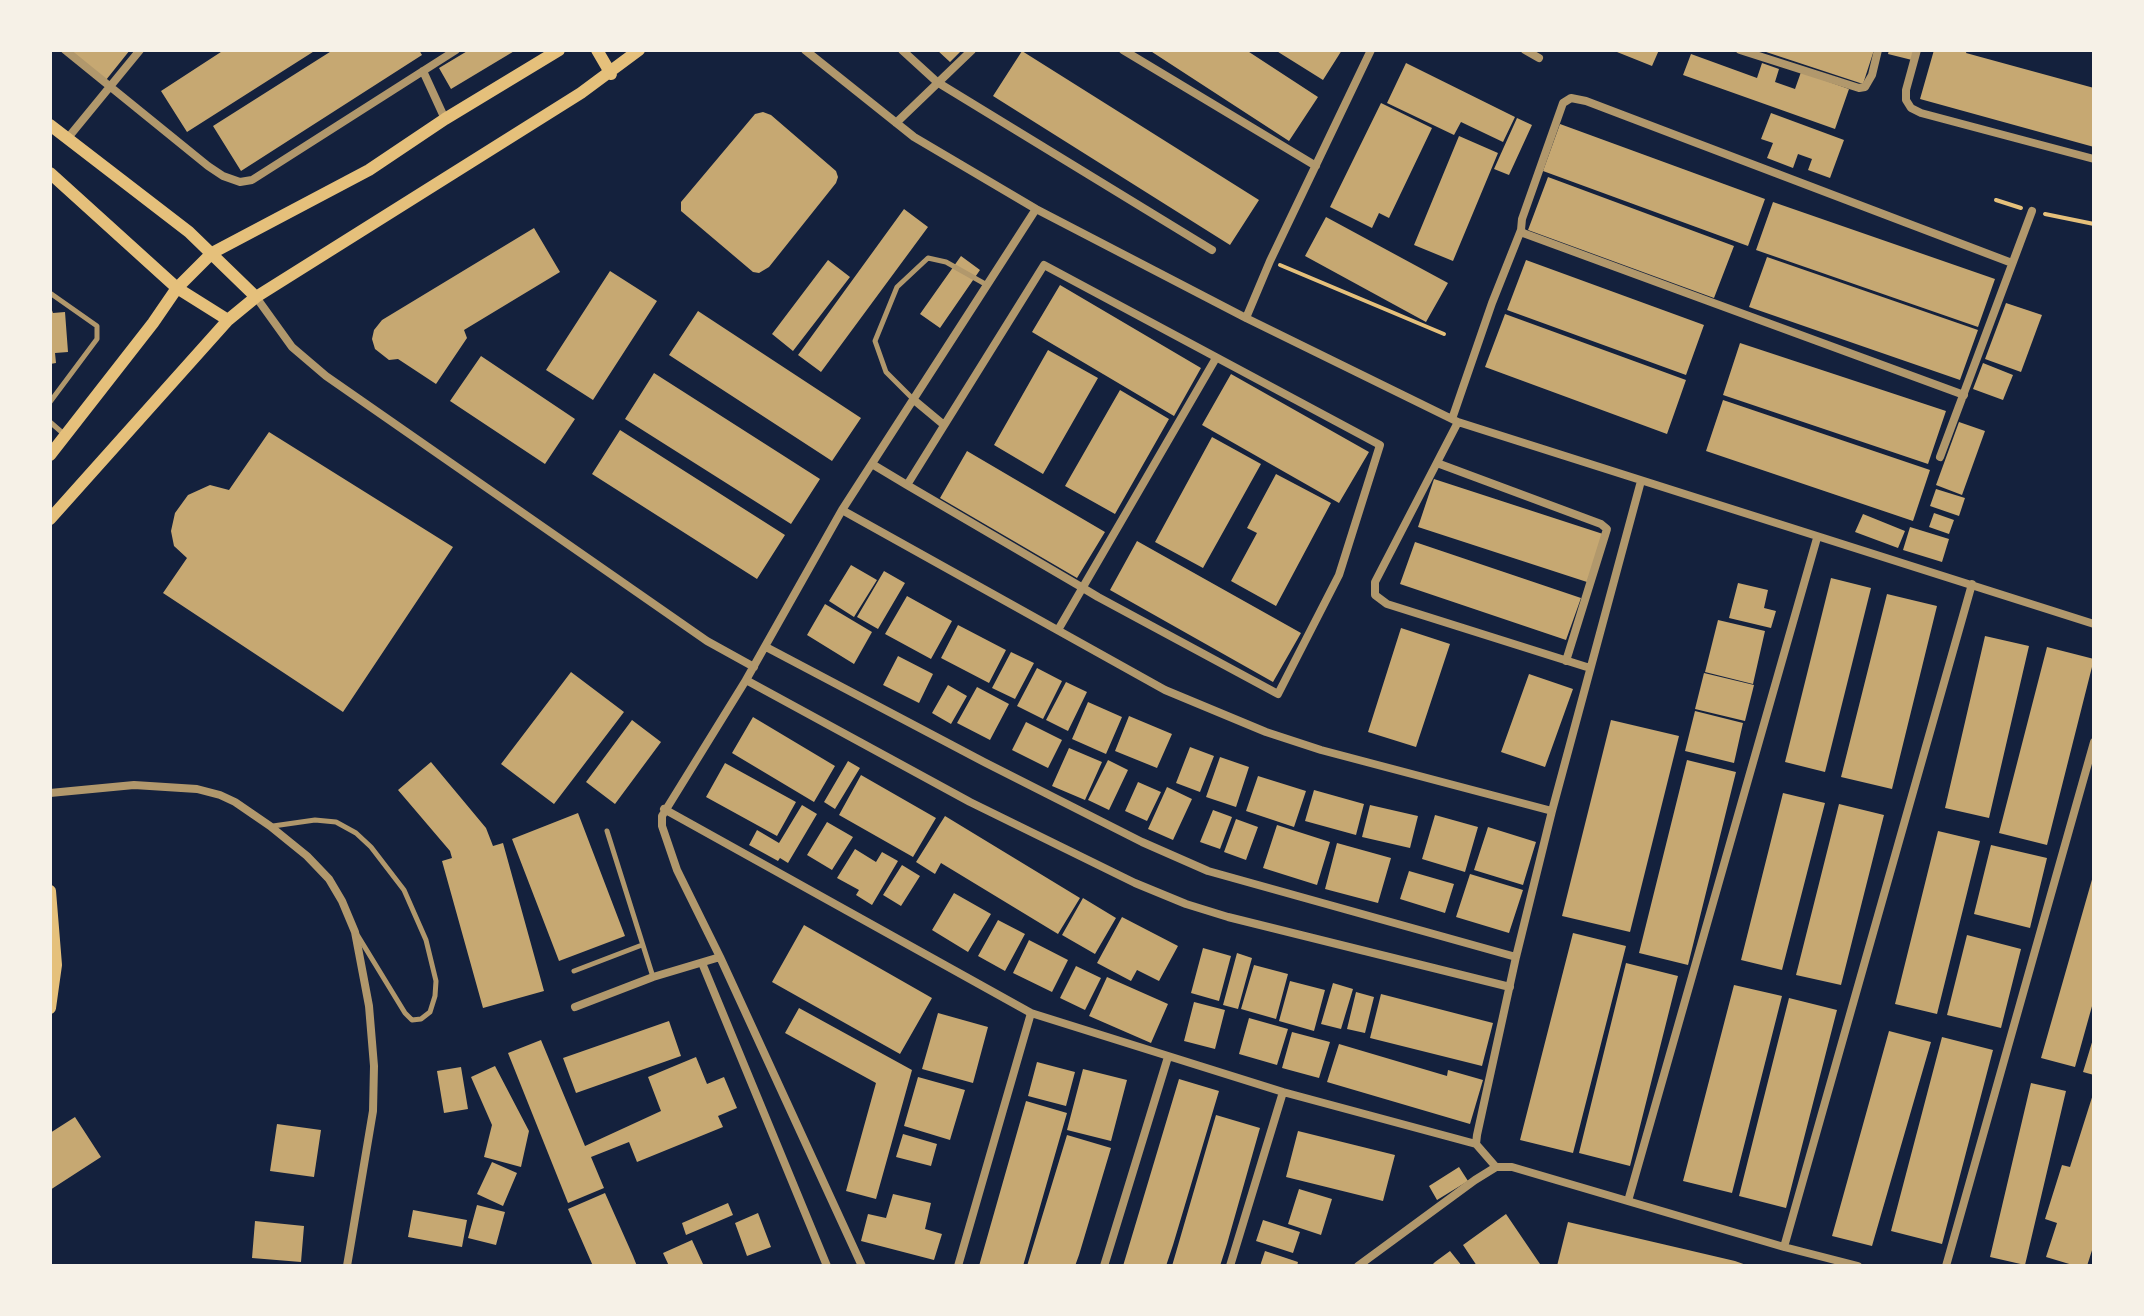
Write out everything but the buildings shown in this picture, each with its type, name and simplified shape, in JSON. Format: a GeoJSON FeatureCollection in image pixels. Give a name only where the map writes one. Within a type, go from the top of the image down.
{"type":"FeatureCollection","features":[{"type":"Feature","properties":{"kind":"main road"},"geometry":{"type":"LineString","coordinates":[[50,455],[177,288],[212,253],[369,170],[445,119],[559,50]]}},
{"type":"Feature","properties":{"kind":"main road"},"geometry":{"type":"LineString","coordinates":[[597,50],[611,74]]}},
{"type":"Feature","properties":{"kind":"main road"},"geometry":{"type":"LineString","coordinates":[[50,519],[228,320],[256,297],[611,74],[639,50]]}},
{"type":"Feature","properties":{"kind":"main road"},"geometry":{"type":"LineString","coordinates":[[50,125],[189,232],[256,297]]}},
{"type":"Feature","properties":{"kind":"main road"},"geometry":{"type":"LineString","coordinates":[[50,173],[177,288],[228,320]]}},
{"type":"Feature","properties":{"kind":"main road"},"geometry":{"type":"LineString","coordinates":[[50,891],[56,965],[50,1008]]}},
{"type":"Feature","properties":{"kind":"street"},"geometry":{"type":"LineString","coordinates":[[65,50],[208,166],[240,182],[252,180],[456,50]]}},
{"type":"Feature","properties":{"kind":"street"},"geometry":{"type":"LineString","coordinates":[[67,139],[140,50]]}},
{"type":"Feature","properties":{"kind":"street"},"geometry":{"type":"LineString","coordinates":[[805,50],[914,137],[1036,209],[1246,318],[1455,421],[2094,624]]}},
{"type":"Feature","properties":{"kind":"street"},"geometry":{"type":"LineString","coordinates":[[902,50],[937,82],[1212,250]]}},
{"type":"Feature","properties":{"kind":"street"},"geometry":{"type":"LineString","coordinates":[[896,123],[972,50]]}},
{"type":"Feature","properties":{"kind":"street"},"geometry":{"type":"LineString","coordinates":[[1123,50],[1316,166]]}},
{"type":"Feature","properties":{"kind":"street"},"geometry":{"type":"LineString","coordinates":[[1246,318],[1371,50]]}},
{"type":"Feature","properties":{"kind":"street"},"geometry":{"type":"LineString","coordinates":[[1525,50],[1539,58]]}},
{"type":"Feature","properties":{"kind":"street"},"geometry":{"type":"LineString","coordinates":[[1740,50],[1859,88],[1865,87],[1872,75],[1878,50]]}},
{"type":"Feature","properties":{"kind":"street"},"geometry":{"type":"LineString","coordinates":[[1917,50],[1906,90],[1906,100],[1911,108],[2094,159]]}},
{"type":"Feature","properties":{"kind":"street"},"geometry":{"type":"LineString","coordinates":[[423,71],[445,119]]}},
{"type":"Feature","properties":{"kind":"street"},"geometry":{"type":"LineString","coordinates":[[1590,668],[1378,600],[1374,589],[1455,421],[1492,303],[1521,230],[1522,219],[1563,103],[1571,98],[1586,101],[2012,263]]}},
{"type":"Feature","properties":{"kind":"street"},"geometry":{"type":"LineString","coordinates":[[862,1266],[677,870],[662,826],[664,809],[766,647],[842,510],[1036,209]]}},
{"type":"Feature","properties":{"kind":"street"},"geometry":{"type":"LineString","coordinates":[[1940,457],[2032,211]]}},
{"type":"Feature","properties":{"kind":"street"},"geometry":{"type":"LineString","coordinates":[[1521,230],[1526,235],[1964,395]]}},
{"type":"Feature","properties":{"kind":"street"},"geometry":{"type":"LineString","coordinates":[[872,464],[907,485],[1083,588],[1278,694],[1339,575],[1380,445],[1044,265],[907,485]]}},
{"type":"Feature","properties":{"kind":"street"},"geometry":{"type":"LineString","coordinates":[[256,297],[292,347],[326,376],[707,641],[754,667]]}},
{"type":"Feature","properties":{"kind":"street"},"geometry":{"type":"LineString","coordinates":[[1058,630],[1216,358]]}},
{"type":"Feature","properties":{"kind":"street"},"geometry":{"type":"LineString","coordinates":[[914,400],[944,425]]}},
{"type":"Feature","properties":{"kind":"street"},"geometry":{"type":"LineString","coordinates":[[1437,463],[1601,524],[1607,529],[1605,544],[1566,661]]}},
{"type":"Feature","properties":{"kind":"street"},"geometry":{"type":"LineString","coordinates":[[1476,1144],[1516,957],[1552,811],[1641,481]]}},
{"type":"Feature","properties":{"kind":"street"},"geometry":{"type":"LineString","coordinates":[[842,510],[1165,690],[1266,732],[1321,750],[1552,811]]}},
{"type":"Feature","properties":{"kind":"street"},"geometry":{"type":"LineString","coordinates":[[1628,1201],[1817,538]]}},
{"type":"Feature","properties":{"kind":"street"},"geometry":{"type":"LineString","coordinates":[[1784,1247],[1972,584]]}},
{"type":"Feature","properties":{"kind":"street"},"geometry":{"type":"LineString","coordinates":[[766,647],[984,762],[1142,842],[1208,871],[1516,957]]}},
{"type":"Feature","properties":{"kind":"street"},"geometry":{"type":"LineString","coordinates":[[746,680],[970,802],[1135,883],[1186,904],[1510,987]]}},
{"type":"Feature","properties":{"kind":"street"},"geometry":{"type":"LineString","coordinates":[[1946,1266],[2094,742]]}},
{"type":"Feature","properties":{"kind":"street"},"geometry":{"type":"LineString","coordinates":[[50,793],[134,785],[197,789],[220,795],[270,826],[307,856],[329,879],[355,932],[369,1006],[374,1066],[373,1111],[347,1266]]}},
{"type":"Feature","properties":{"kind":"street"},"geometry":{"type":"LineString","coordinates":[[664,809],[1031,1013],[1283,1092],[1476,1144],[1496,1167]]}},
{"type":"Feature","properties":{"kind":"street"},"geometry":{"type":"LineString","coordinates":[[575,1007],[653,977],[720,957]]}},
{"type":"Feature","properties":{"kind":"street"},"geometry":{"type":"LineString","coordinates":[[702,963],[827,1266]]}},
{"type":"Feature","properties":{"kind":"street"},"geometry":{"type":"LineString","coordinates":[[958,1266],[1031,1013]]}},
{"type":"Feature","properties":{"kind":"street"},"geometry":{"type":"LineString","coordinates":[[1104,1266],[1168,1057]]}},
{"type":"Feature","properties":{"kind":"street"},"geometry":{"type":"LineString","coordinates":[[1230,1266],[1283,1092]]}},
{"type":"Feature","properties":{"kind":"street"},"geometry":{"type":"LineString","coordinates":[[1358,1266],[1496,1167],[1512,1167],[1858,1266]]}},
{"type":"Feature","properties":{"kind":"lane"},"geometry":{"type":"LineString","coordinates":[[914,400],[886,372],[875,341],[897,287],[928,258],[946,262],[987,285]]}},
{"type":"Feature","properties":{"kind":"lane"},"geometry":{"type":"LineString","coordinates":[[50,293],[97,326],[97,339],[50,402]]}},
{"type":"Feature","properties":{"kind":"lane"},"geometry":{"type":"LineString","coordinates":[[50,422],[66,435]]}},
{"type":"Feature","properties":{"kind":"lane"},"geometry":{"type":"LineString","coordinates":[[270,826],[315,820],[336,822],[356,833],[371,847],[404,890],[426,940],[436,981],[430,1012],[421,1019],[412,1020],[405,1013],[355,932]]}},
{"type":"Feature","properties":{"kind":"lane"},"geometry":{"type":"LineString","coordinates":[[607,831],[653,977]]}},
{"type":"Feature","properties":{"kind":"lane"},"geometry":{"type":"LineString","coordinates":[[574,971],[642,945]]}},
{"type":"Feature","properties":{"kind":"path"},"geometry":{"type":"LineString","coordinates":[[1270,261],[1444,334]]}}]}
